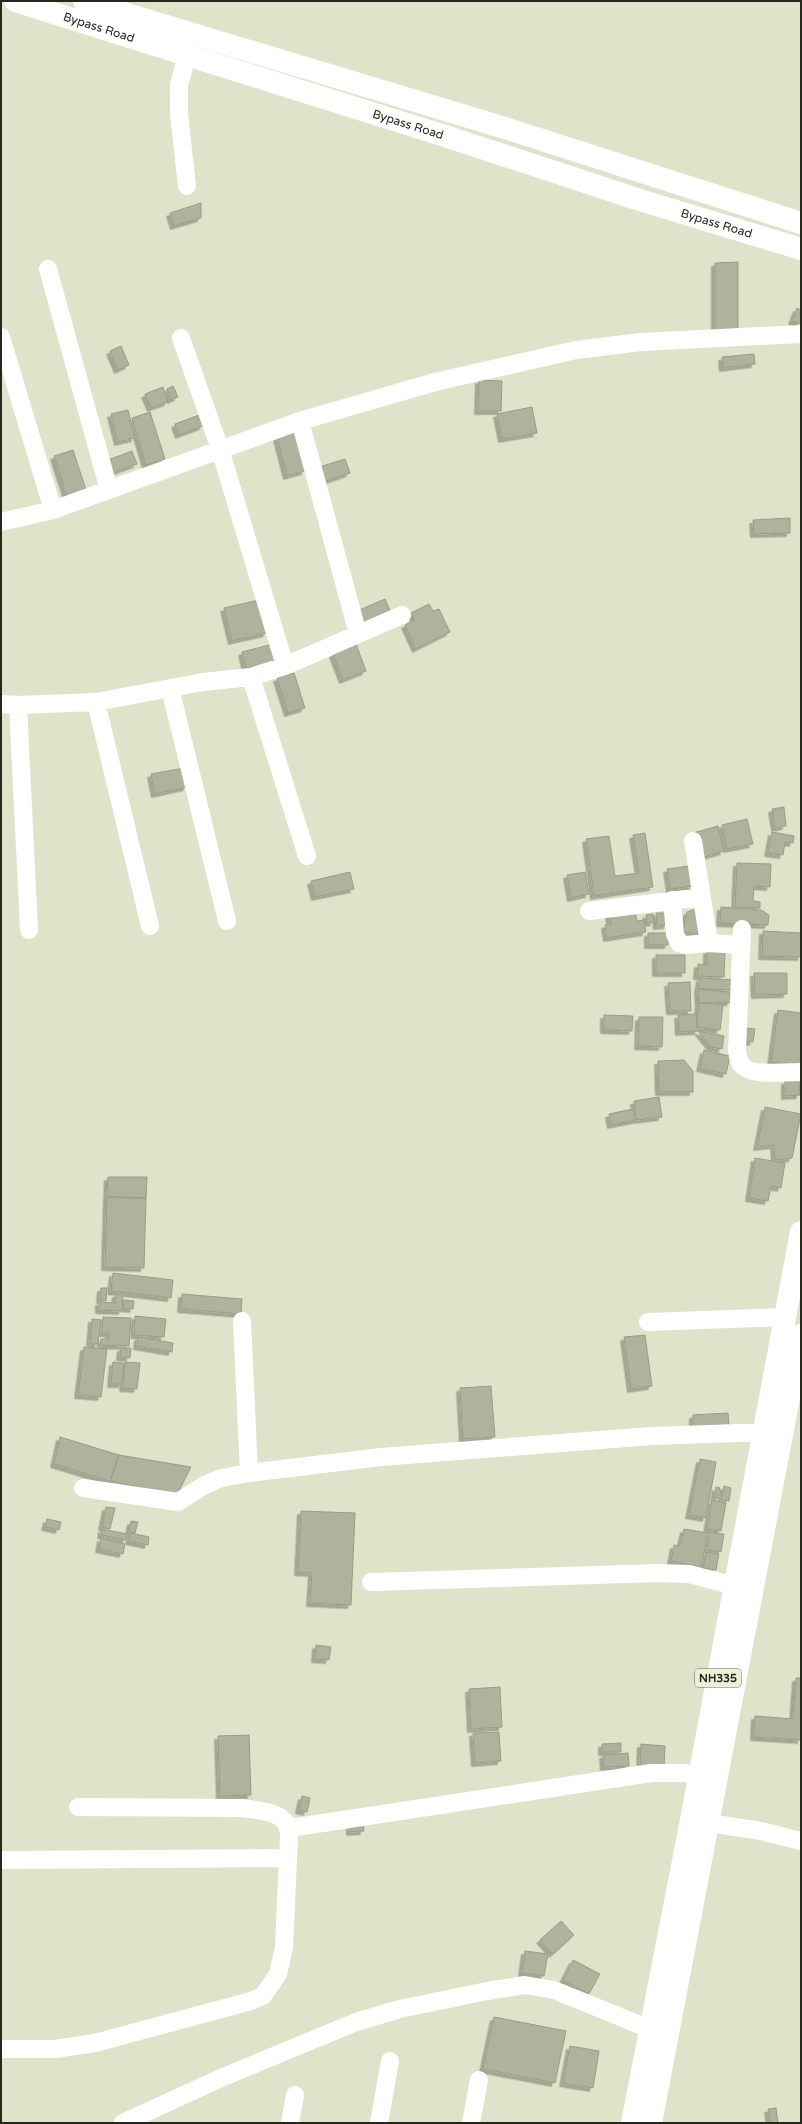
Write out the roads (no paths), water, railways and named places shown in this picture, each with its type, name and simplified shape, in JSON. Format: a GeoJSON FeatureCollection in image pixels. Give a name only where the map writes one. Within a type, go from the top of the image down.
{"type":"FeatureCollection","features":[{"type":"Feature","properties":{"kind":"main road","name":"Bypass Road"},"geometry":{"type":"LineString","coordinates":[[14,1],[801,249]]}},
{"type":"Feature","properties":{"kind":"main road","name":"Bypass Road"},"geometry":{"type":"LineString","coordinates":[[84,1],[508,129],[801,223]]}},
{"type":"Feature","properties":{"kind":"main road","name":"NH335"},"geometry":{"type":"LineString","coordinates":[[632,2123],[765,1433],[801,1232]]}},
{"type":"Feature","properties":{"kind":"main road","name":"NH335"},"geometry":{"type":"LineString","coordinates":[[651,2123],[801,1335]]}},
{"type":"Feature","properties":{"kind":"street"},"geometry":{"type":"LineString","coordinates":[[187,56],[179,85],[179,114],[187,186]]}},
{"type":"Feature","properties":{"kind":"street"},"geometry":{"type":"LineString","coordinates":[[48,269],[109,490]]}},
{"type":"Feature","properties":{"kind":"street"},"geometry":{"type":"LineString","coordinates":[[1,522],[53,510],[300,421],[435,382],[576,350],[640,342],[801,334]]}},
{"type":"Feature","properties":{"kind":"street"},"geometry":{"type":"LineString","coordinates":[[1,337],[53,510]]}},
{"type":"Feature","properties":{"kind":"street"},"geometry":{"type":"LineString","coordinates":[[181,338],[220,449],[285,666]]}},
{"type":"Feature","properties":{"kind":"street"},"geometry":{"type":"LineString","coordinates":[[300,421],[358,634]]}},
{"type":"Feature","properties":{"kind":"street"},"geometry":{"type":"LineString","coordinates":[[29,930],[9,705],[96,702],[203,682],[251,677],[285,666],[402,615]]}},
{"type":"Feature","properties":{"kind":"street"},"geometry":{"type":"LineString","coordinates":[[251,677],[307,856]]}},
{"type":"Feature","properties":{"kind":"street"},"geometry":{"type":"LineString","coordinates":[[170,688],[227,921]]}},
{"type":"Feature","properties":{"kind":"street"},"geometry":{"type":"LineString","coordinates":[[96,702],[150,926]]}},
{"type":"Feature","properties":{"kind":"street"},"geometry":{"type":"LineString","coordinates":[[693,841],[709,943]]}},
{"type":"Feature","properties":{"kind":"street"},"geometry":{"type":"LineString","coordinates":[[589,911],[702,897]]}},
{"type":"Feature","properties":{"kind":"street"},"geometry":{"type":"LineString","coordinates":[[672,900],[675,934],[679,943],[686,945],[709,943],[742,937],[738,1060],[744,1068],[755,1072],[801,1072]]}},
{"type":"Feature","properties":{"kind":"street"},"geometry":{"type":"LineString","coordinates":[[648,1322],[786,1317]]}},
{"type":"Feature","properties":{"kind":"street"},"geometry":{"type":"LineString","coordinates":[[242,1321],[249,1473]]}},
{"type":"Feature","properties":{"kind":"street"},"geometry":{"type":"LineString","coordinates":[[83,1488],[178,1502],[203,1486],[221,1478],[249,1473],[381,1457],[518,1445],[651,1436],[738,1432],[765,1433]]}},
{"type":"Feature","properties":{"kind":"street"},"geometry":{"type":"LineString","coordinates":[[371,1582],[658,1573],[689,1574],[735,1586]]}},
{"type":"Feature","properties":{"kind":"street"},"geometry":{"type":"LineString","coordinates":[[290,1828],[651,1774],[685,1773],[699,1776]]}},
{"type":"Feature","properties":{"kind":"street"},"geometry":{"type":"LineString","coordinates":[[1,2049],[55,2048],[95,2043],[251,2001],[263,1996],[278,1974],[284,1948],[290,1828],[285,1820],[278,1815],[242,1808],[78,1806]]}},
{"type":"Feature","properties":{"kind":"street"},"geometry":{"type":"LineString","coordinates":[[709,1823],[762,1831],[801,1841]]}},
{"type":"Feature","properties":{"kind":"street"},"geometry":{"type":"LineString","coordinates":[[1,1860],[288,1858]]}},
{"type":"Feature","properties":{"kind":"street"},"geometry":{"type":"LineString","coordinates":[[123,2123],[221,2078],[356,2022],[400,2009],[487,1991],[525,1985],[554,1990],[650,2029]]}},
{"type":"Feature","properties":{"kind":"street"},"geometry":{"type":"LineString","coordinates":[[380,2123],[390,2061]]}},
{"type":"Feature","properties":{"kind":"street"},"geometry":{"type":"LineString","coordinates":[[471,2123],[479,2080]]}},
{"type":"Feature","properties":{"kind":"street"},"geometry":{"type":"LineString","coordinates":[[290,2123],[295,2095]]}}]}
